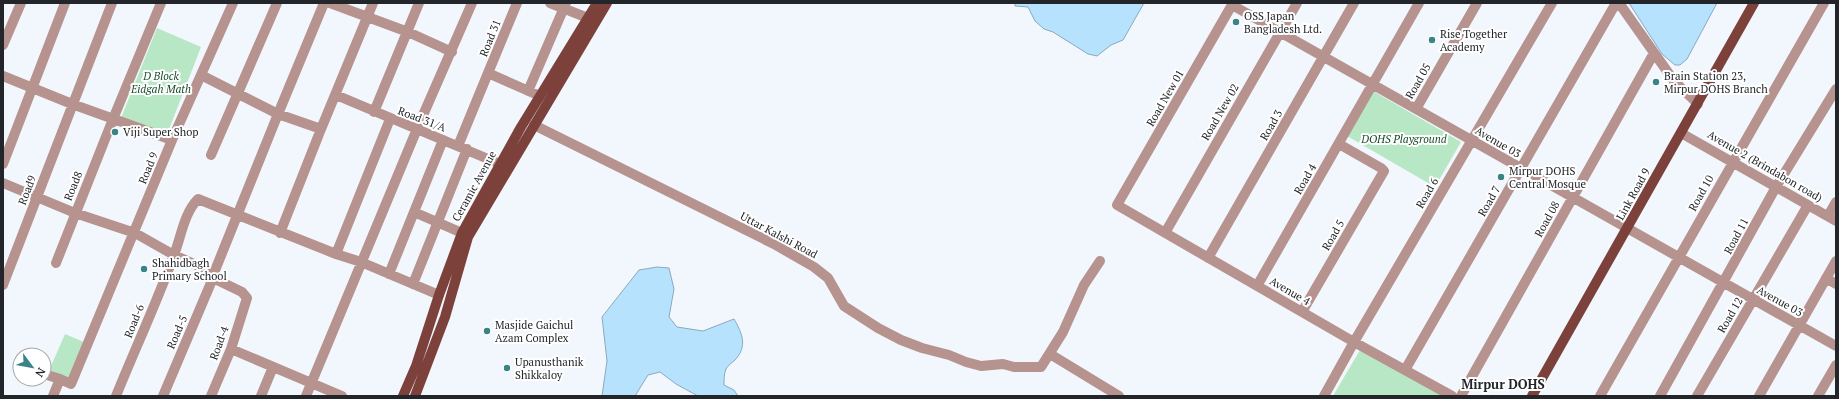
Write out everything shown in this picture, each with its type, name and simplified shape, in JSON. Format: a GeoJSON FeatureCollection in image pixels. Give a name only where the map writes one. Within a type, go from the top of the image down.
{"type":"FeatureCollection","features":[{"type":"Feature","properties":{"kind":"main road","name":"Ceramic Avenue"},"geometry":{"type":"LineString","coordinates":[[403,396],[416,366],[439,295],[462,233],[521,127],[597,3]]}},
{"type":"Feature","properties":{"kind":"main road","name":"Ceramic Avenue"},"geometry":{"type":"LineString","coordinates":[[415,396],[445,317],[468,238],[607,3]]}},
{"type":"Feature","properties":{"kind":"main road","name":"Link Road 9"},"geometry":{"type":"LineString","coordinates":[[1532,396],[1754,3]]}},
{"type":"Feature","properties":{"kind":"street"},"geometry":{"type":"LineString","coordinates":[[3,45],[21,3]]}},
{"type":"Feature","properties":{"kind":"street"},"geometry":{"type":"LineString","coordinates":[[3,164],[65,3]]}},
{"type":"Feature","properties":{"kind":"street","name":"Road9"},"geometry":{"type":"LineString","coordinates":[[3,285],[112,3]]}},
{"type":"Feature","properties":{"kind":"street","name":"Road8"},"geometry":{"type":"LineString","coordinates":[[56,263],[161,3]]}},
{"type":"Feature","properties":{"kind":"street","name":"Road 9"},"geometry":{"type":"LineString","coordinates":[[60,379],[72,384],[172,140],[233,3]]}},
{"type":"Feature","properties":{"kind":"street"},"geometry":{"type":"LineString","coordinates":[[211,155],[277,3]]}},
{"type":"Feature","properties":{"kind":"street"},"geometry":{"type":"LineString","coordinates":[[280,232],[373,3]]}},
{"type":"Feature","properties":{"kind":"street"},"geometry":{"type":"LineString","coordinates":[[374,112],[419,3]]}},
{"type":"Feature","properties":{"kind":"street"},"geometry":{"type":"LineString","coordinates":[[306,396],[417,129],[452,52],[472,3]]}},
{"type":"Feature","properties":{"kind":"street","name":"Road 31"},"geometry":{"type":"LineString","coordinates":[[517,3],[488,73],[540,96]]}},
{"type":"Feature","properties":{"kind":"street"},"geometry":{"type":"LineString","coordinates":[[550,3],[565,6],[588,18]]}},
{"type":"Feature","properties":{"kind":"street","name":"Road New 02"},"geometry":{"type":"LineString","coordinates":[[1165,233],[1297,3]]}},
{"type":"Feature","properties":{"kind":"street","name":"Road 3"},"geometry":{"type":"LineString","coordinates":[[1208,258],[1354,3]]}},
{"type":"Feature","properties":{"kind":"street","name":"Road 4"},"geometry":{"type":"LineString","coordinates":[[1257,286],[1419,3]]}},
{"type":"Feature","properties":{"kind":"street","name":"Road 05"},"geometry":{"type":"LineString","coordinates":[[1416,109],[1477,3]]}},
{"type":"Feature","properties":{"kind":"street","name":"Road 6"},"geometry":{"type":"LineString","coordinates":[[1324,396],[1552,3]]}},
{"type":"Feature","properties":{"kind":"street"},"geometry":{"type":"LineString","coordinates":[[1618,3],[1674,81],[1698,104]]}},
{"type":"Feature","properties":{"kind":"street","name":"Road 7"},"geometry":{"type":"LineString","coordinates":[[1405,370],[1618,3]]}},
{"type":"Feature","properties":{"kind":"street","name":"Road 10"},"geometry":{"type":"LineString","coordinates":[[1600,396],[1824,3]]}},
{"type":"Feature","properties":{"kind":"street"},"geometry":{"type":"LineString","coordinates":[[323,4],[408,32],[452,52]]}},
{"type":"Feature","properties":{"kind":"street","name":"Road-5"},"geometry":{"type":"LineString","coordinates":[[163,396],[323,4]]}},
{"type":"Feature","properties":{"kind":"street","name":"Avenue 03"},"geometry":{"type":"LineString","coordinates":[[1233,4],[1678,258],[1836,346]]}},
{"type":"Feature","properties":{"kind":"street","name":"Road New 01"},"geometry":{"type":"LineString","coordinates":[[1117,205],[1233,4]]}},
{"type":"Feature","properties":{"kind":"street"},"geometry":{"type":"LineString","coordinates":[[528,91],[565,6]]}},
{"type":"Feature","properties":{"kind":"street","name":"Road 08"},"geometry":{"type":"LineString","coordinates":[[1461,396],[1654,53]]}},
{"type":"Feature","properties":{"kind":"street"},"geometry":{"type":"LineString","coordinates":[[413,284],[436,223],[488,73]]}},
{"type":"Feature","properties":{"kind":"street"},"geometry":{"type":"LineString","coordinates":[[201,75],[278,114],[321,129]]}},
{"type":"Feature","properties":{"kind":"street"},"geometry":{"type":"LineString","coordinates":[[3,76],[72,104],[172,140]]}},
{"type":"Feature","properties":{"kind":"street","name":"Road 11"},"geometry":{"type":"LineString","coordinates":[[1660,396],[1776,187],[1836,89]]}},
{"type":"Feature","properties":{"kind":"street","name":"Road 31/A"},"geometry":{"type":"LineString","coordinates":[[336,95],[500,164]]}},
{"type":"Feature","properties":{"kind":"street"},"geometry":{"type":"LineString","coordinates":[[336,254],[390,119]]}},
{"type":"Feature","properties":{"kind":"street","name":"Uttar Kalshi Road"},"geometry":{"type":"LineString","coordinates":[[534,125],[774,244],[814,267],[828,278],[844,306],[878,328],[922,348],[981,366],[1003,364],[1041,367],[1050,354]]}},
{"type":"Feature","properties":{"kind":"street","name":"Avenue 2 (Brindabon road)"},"geometry":{"type":"LineString","coordinates":[[1681,133],[1832,219]]}},
{"type":"Feature","properties":{"kind":"street"},"geometry":{"type":"LineString","coordinates":[[389,274],[443,140]]}},
{"type":"Feature","properties":{"kind":"street","name":"Road 5"},"geometry":{"type":"LineString","coordinates":[[1302,312],[1384,171],[1339,144]]}},
{"type":"Feature","properties":{"kind":"street"},"geometry":{"type":"LineString","coordinates":[[3,183],[75,213],[135,233],[213,275]]}},
{"type":"Feature","properties":{"kind":"street","name":"Road-6"},"geometry":{"type":"LineString","coordinates":[[116,396],[194,204],[198,199],[238,214]]}},
{"type":"Feature","properties":{"kind":"street"},"geometry":{"type":"LineString","coordinates":[[1832,219],[1836,202]]}},
{"type":"Feature","properties":{"kind":"street","name":"Avenue 4"},"geometry":{"type":"LineString","coordinates":[[1117,205],[1354,342],[1452,396]]}},
{"type":"Feature","properties":{"kind":"street","name":"Road 12"},"geometry":{"type":"LineString","coordinates":[[1698,396],[1752,299],[1808,205]]}},
{"type":"Feature","properties":{"kind":"street"},"geometry":{"type":"LineString","coordinates":[[414,212],[436,223],[462,233]]}},
{"type":"Feature","properties":{"kind":"street"},"geometry":{"type":"LineString","coordinates":[[238,214],[336,254],[361,262],[439,295]]}},
{"type":"Feature","properties":{"kind":"street"},"geometry":{"type":"LineString","coordinates":[[1100,261],[1084,285],[1063,332],[1050,354],[1119,396]]}},
{"type":"Feature","properties":{"kind":"street"},"geometry":{"type":"LineString","coordinates":[[1759,396],[1836,261]]}},
{"type":"Feature","properties":{"kind":"street","name":"Road-4"},"geometry":{"type":"LineString","coordinates":[[211,396],[231,350],[247,298],[242,292],[213,275]]}},
{"type":"Feature","properties":{"kind":"street"},"geometry":{"type":"LineString","coordinates":[[1826,278],[1836,284]]}},
{"type":"Feature","properties":{"kind":"street"},"geometry":{"type":"LineString","coordinates":[[231,350],[342,396]]}},
{"type":"Feature","properties":{"kind":"street"},"geometry":{"type":"LineString","coordinates":[[1818,396],[1836,365]]}},
{"type":"Feature","properties":{"kind":"street"},"geometry":{"type":"LineString","coordinates":[[261,396],[273,367]]}},
{"type":"Feature","properties":{"kind":"street"},"geometry":{"type":"LineString","coordinates":[[52,376],[60,379],[53,396]]}},
{"type":"Feature","properties":{"kind":"green space","name":"D Block Eidgah Math"},"geometry":{"type":"Polygon","coordinates":[[[157,28],[201,47],[166,137],[121,118],[157,28]]]}},
{"type":"Feature","properties":{"kind":"green space","name":"DOHS Playground"},"geometry":{"type":"Polygon","coordinates":[[[1373,91],[1461,142],[1435,187],[1347,136],[1373,91]]]}},
{"type":"Feature","properties":{"kind":"green space"},"geometry":{"type":"Polygon","coordinates":[[[65,334],[84,342],[68,382],[52,375],[52,364],[65,334]]]}},
{"type":"Feature","properties":{"kind":"green space"},"geometry":{"type":"Polygon","coordinates":[[[1360,350],[1448,396],[1333,396],[1360,350]]]}},
{"type":"Feature","properties":{"kind":"water"},"geometry":{"type":"Polygon","coordinates":[[[1015,3],[1144,3],[1123,40],[1111,45],[1097,56],[1088,54],[1053,32],[1044,29],[1035,21],[1028,7],[1015,6],[1015,3]]]}},
{"type":"Feature","properties":{"kind":"water"},"geometry":{"type":"Polygon","coordinates":[[[1629,3],[1717,3],[1687,59],[1680,65],[1675,65],[1662,54],[1629,3]]]}},
{"type":"Feature","properties":{"kind":"water"},"geometry":{"type":"Polygon","coordinates":[[[657,267],[669,268],[674,289],[669,317],[677,327],[703,331],[734,319],[741,334],[743,345],[739,355],[726,369],[724,375],[724,385],[734,390],[738,396],[698,396],[676,384],[660,372],[648,375],[635,396],[602,396],[607,361],[602,317],[639,270],[657,267]]]}},
{"type":"Feature","properties":{"kind":"place","name":"OSS Japan Bangladesh Ltd."},"geometry":{"type":"Point","coordinates":[1236,22]}},
{"type":"Feature","properties":{"kind":"place","name":"Rise Together Academy"},"geometry":{"type":"Point","coordinates":[1432,40]}},
{"type":"Feature","properties":{"kind":"place","name":"Brain Station 23, Mirpur DOHS Branch"},"geometry":{"type":"Point","coordinates":[1656,82]}},
{"type":"Feature","properties":{"kind":"place","name":"Viji Super Shop"},"geometry":{"type":"Point","coordinates":[115,132]}},
{"type":"Feature","properties":{"kind":"place","name":"Mirpur DOHS Central Mosque"},"geometry":{"type":"Point","coordinates":[1501,177]}},
{"type":"Feature","properties":{"kind":"place","name":"Shahidbagh Primary School"},"geometry":{"type":"Point","coordinates":[144,269]}},
{"type":"Feature","properties":{"kind":"place","name":"Masjide Gaichul Azam Complex"},"geometry":{"type":"Point","coordinates":[487,331]}},
{"type":"Feature","properties":{"kind":"place","name":"Upanusthanik Shikkaloy"},"geometry":{"type":"Point","coordinates":[507,368]}},
{"type":"Feature","properties":{"kind":"district","name":"Mirpur DOHS"},"geometry":{"type":"Point","coordinates":[1503,384]}}]}
